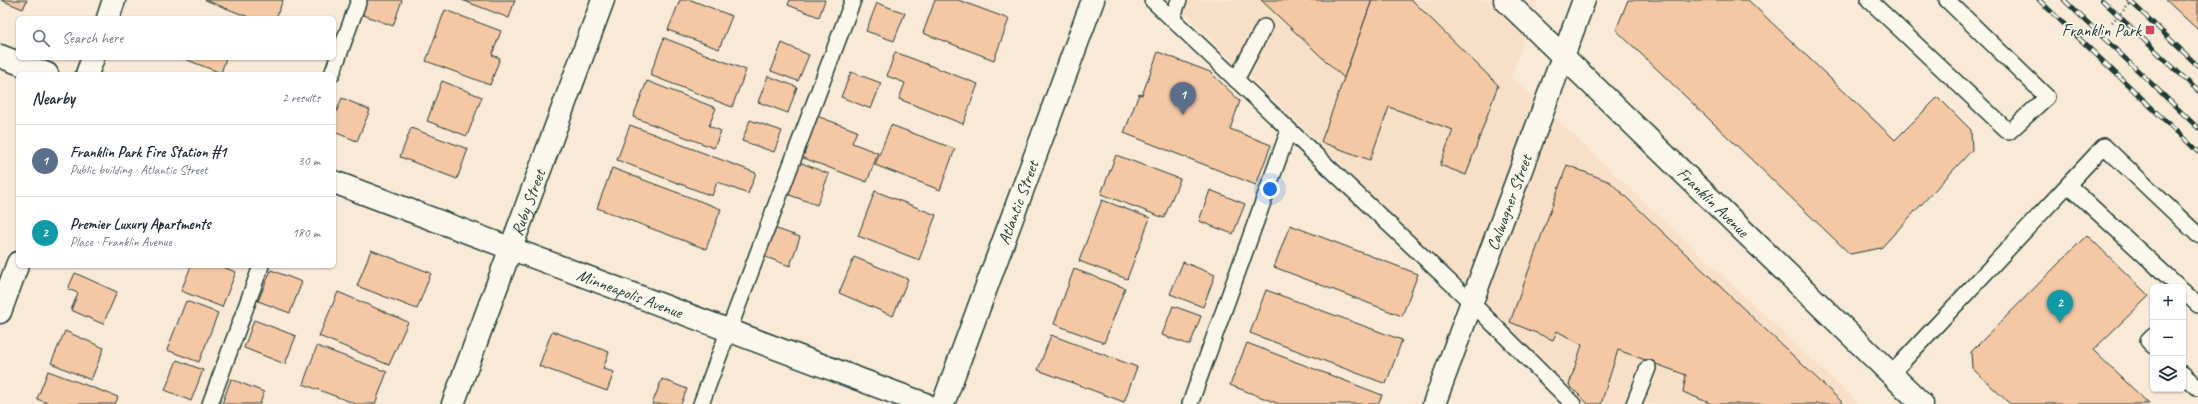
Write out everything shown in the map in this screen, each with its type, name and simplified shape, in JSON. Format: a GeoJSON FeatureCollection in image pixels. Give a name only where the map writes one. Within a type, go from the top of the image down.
{"type":"FeatureCollection","features":[{"type":"Feature","properties":{"kind":"street"},"geometry":{"type":"LineString","coordinates":[[109,16],[114,0]]}},
{"type":"Feature","properties":{"kind":"street","name":"Ruby Street"},"geometry":{"type":"LineString","coordinates":[[453,404],[603,0]]}},
{"type":"Feature","properties":{"kind":"street","name":"Atlantic Street"},"geometry":{"type":"LineString","coordinates":[[943,404],[1092,0]]}},
{"type":"Feature","properties":{"kind":"street","name":"Franklin Avenue"},"geometry":{"type":"LineString","coordinates":[[1505,0],[1564,55],[1919,403]]}},
{"type":"Feature","properties":{"kind":"street","name":"Calwagner Street"},"geometry":{"type":"LineString","coordinates":[[1434,404],[1584,0]]}},
{"type":"Feature","properties":{"kind":"street"},"geometry":{"type":"LineString","coordinates":[[0,56],[42,72]]}},
{"type":"Feature","properties":{"kind":"street"},"geometry":{"type":"LineString","coordinates":[[88,72],[92,60]]}},
{"type":"Feature","properties":{"kind":"street","name":"Minneapolis Avenue"},"geometry":{"type":"LineString","coordinates":[[336,183],[925,404]]}},
{"type":"Feature","properties":{"kind":"street"},"geometry":{"type":"LineString","coordinates":[[0,312],[16,268]]}},
{"type":"Feature","properties":{"kind":"lane"},"geometry":{"type":"LineString","coordinates":[[333,72],[359,0]]}},
{"type":"Feature","properties":{"kind":"lane"},"geometry":{"type":"LineString","coordinates":[[701,404],[853,0]]}},
{"type":"Feature","properties":{"kind":"lane"},"geometry":{"type":"LineString","coordinates":[[1152,0],[1472,303],[1573,404]]}},
{"type":"Feature","properties":{"kind":"lane"},"geometry":{"type":"LineString","coordinates":[[1172,19],[1179,0]]}},
{"type":"Feature","properties":{"kind":"lane"},"geometry":{"type":"LineString","coordinates":[[1869,0],[2009,132],[2047,97],[1947,0]]}},
{"type":"Feature","properties":{"kind":"lane"},"geometry":{"type":"LineString","coordinates":[[1236,80],[1264,27]]}},
{"type":"Feature","properties":{"kind":"lane"},"geometry":{"type":"LineString","coordinates":[[1190,404],[1289,130]]}},
{"type":"Feature","properties":{"kind":"lane"},"geometry":{"type":"LineString","coordinates":[[1891,374],[2104,146],[2198,235]]}},
{"type":"Feature","properties":{"kind":"lane"},"geometry":{"type":"LineString","coordinates":[[2068,185],[2172,284]]}},
{"type":"Feature","properties":{"kind":"lane"},"geometry":{"type":"LineString","coordinates":[[210,404],[260,268]]}},
{"type":"Feature","properties":{"kind":"lane"},"geometry":{"type":"LineString","coordinates":[[1634,404],[1648,368]]}},
{"type":"Feature","properties":{"kind":"lane"},"geometry":{"type":"LineString","coordinates":[[2186,377],[2198,388]]}},
{"type":"Feature","properties":{"kind":"path"},"geometry":{"type":"LineString","coordinates":[[2112,22],[2134,0]]}},
{"type":"Feature","properties":{"kind":"shaded area"},"geometry":{"type":"Polygon","coordinates":[[[1171,0],[1538,0],[1511,77],[1859,404],[1588,404],[1171,0]]]}},
{"type":"Feature","properties":{"kind":"building"},"geometry":{"type":"Polygon","coordinates":[[[1,0],[27,0],[23,9],[1,0]]]}},
{"type":"Feature","properties":{"kind":"building"},"geometry":{"type":"Polygon","coordinates":[[[205,0],[283,0],[277,16],[246,16],[205,0]]]}},
{"type":"Feature","properties":{"kind":"building"},"geometry":{"type":"Polygon","coordinates":[[[366,0],[402,0],[393,26],[361,14],[366,0]]]}},
{"type":"Feature","properties":{"kind":"building"},"geometry":{"type":"Polygon","coordinates":[[[462,0],[515,0],[509,18],[462,0]]]}},
{"type":"Feature","properties":{"kind":"building"},"geometry":{"type":"Polygon","coordinates":[[[680,0],[691,0],[732,16],[719,49],[668,30],[680,0]]]}},
{"type":"Feature","properties":{"kind":"building"},"geometry":{"type":"Polygon","coordinates":[[[790,0],[825,0],[819,17],[788,5],[790,0]]]}},
{"type":"Feature","properties":{"kind":"building"},"geometry":{"type":"Polygon","coordinates":[[[935,0],[958,0],[1009,19],[994,60],[923,33],[935,0]]]}},
{"type":"Feature","properties":{"kind":"building"},"geometry":{"type":"Polygon","coordinates":[[[1261,0],[1372,0],[1344,78],[1261,0]]]}},
{"type":"Feature","properties":{"kind":"building"},"geometry":{"type":"Polygon","coordinates":[[[1372,0],[1412,0],[1498,85],[1466,175],[1440,165],[1453,130],[1389,107],[1370,160],[1321,142],[1372,0]]]}},
{"type":"Feature","properties":{"kind":"building"},"geometry":{"type":"Polygon","coordinates":[[[1628,0],[1748,0],[1895,140],[1938,97],[1971,130],[1972,150],[1881,248],[1850,254],[1616,30],[1628,0]]]}},
{"type":"Feature","properties":{"kind":"building","name":"Franklin Park"},"geometry":{"type":"Polygon","coordinates":[[[2166,0],[2198,0],[2198,30],[2166,0]]]}},
{"type":"Feature","properties":{"kind":"building"},"geometry":{"type":"Polygon","coordinates":[[[877,3],[905,13],[894,41],[866,31],[877,3]]]}},
{"type":"Feature","properties":{"kind":"building"},"geometry":{"type":"Polygon","coordinates":[[[445,10],[501,31],[492,55],[500,58],[490,85],[426,61],[445,10]]]}},
{"type":"Feature","properties":{"kind":"building"},"geometry":{"type":"Polygon","coordinates":[[[664,38],[746,70],[732,107],[650,75],[664,38]]]}},
{"type":"Feature","properties":{"kind":"building"},"geometry":{"type":"Polygon","coordinates":[[[782,43],[809,55],[798,81],[771,71],[782,43]]]}},
{"type":"Feature","properties":{"kind":"building"},"geometry":{"type":"Polygon","coordinates":[[[895,52],[978,84],[963,124],[899,99],[905,83],[887,76],[895,52]]]}},
{"type":"Feature","properties":{"kind":"building"},"geometry":{"type":"Polygon","coordinates":[[[1158,52],[1210,72],[1240,101],[1230,129],[1271,145],[1256,185],[1124,133],[1139,94],[1142,95],[1158,52]]]}},
{"type":"Feature","properties":{"kind":"building"},"geometry":{"type":"Polygon","coordinates":[[[187,60],[225,60],[221,72],[187,60]]]}},
{"type":"Feature","properties":{"kind":"building"},"geometry":{"type":"Polygon","coordinates":[[[851,72],[881,83],[871,109],[841,97],[851,72]]]}},
{"type":"Feature","properties":{"kind":"building"},"geometry":{"type":"Polygon","coordinates":[[[768,76],[797,87],[788,113],[758,102],[768,76]]]}},
{"type":"Feature","properties":{"kind":"building"},"geometry":{"type":"Polygon","coordinates":[[[442,81],[482,97],[467,136],[427,121],[442,81]]]}},
{"type":"Feature","properties":{"kind":"building"},"geometry":{"type":"Polygon","coordinates":[[[647,81],[716,108],[709,126],[721,131],[714,148],[633,117],[647,81]]]}},
{"type":"Feature","properties":{"kind":"building"},"geometry":{"type":"Polygon","coordinates":[[[342,98],[370,110],[357,141],[336,133],[336,113],[342,98]]]}},
{"type":"Feature","properties":{"kind":"building"},"geometry":{"type":"Polygon","coordinates":[[[817,116],[857,131],[852,143],[878,153],[867,182],[801,157],[817,116]]]}},
{"type":"Feature","properties":{"kind":"building"},"geometry":{"type":"Polygon","coordinates":[[[750,120],[782,131],[774,152],[742,141],[750,120]]]}},
{"type":"Feature","properties":{"kind":"building"},"geometry":{"type":"Polygon","coordinates":[[[630,125],[756,173],[748,194],[717,182],[712,196],[617,160],[630,125]]]}},
{"type":"Feature","properties":{"kind":"building"},"geometry":{"type":"Polygon","coordinates":[[[891,125],[955,149],[940,190],[875,165],[891,125]]]}},
{"type":"Feature","properties":{"kind":"building"},"geometry":{"type":"Polygon","coordinates":[[[411,128],[468,149],[457,179],[400,157],[411,128]]]}},
{"type":"Feature","properties":{"kind":"building"},"geometry":{"type":"Polygon","coordinates":[[[1116,155],[1180,179],[1164,218],[1101,194],[1116,155]]]}},
{"type":"Feature","properties":{"kind":"building"},"geometry":{"type":"Polygon","coordinates":[[[799,162],[829,174],[817,205],[787,194],[799,162]]]}},
{"type":"Feature","properties":{"kind":"building"},"geometry":{"type":"Polygon","coordinates":[[[1567,165],[1610,182],[1844,404],[1712,404],[1683,392],[1686,375],[1618,350],[1601,404],[1588,404],[1569,385],[1582,345],[1557,331],[1553,340],[1510,322],[1567,165]]]}},
{"type":"Feature","properties":{"kind":"building"},"geometry":{"type":"Polygon","coordinates":[[[612,168],[721,209],[706,249],[597,208],[612,168]]]}},
{"type":"Feature","properties":{"kind":"building"},"geometry":{"type":"Polygon","coordinates":[[[1210,190],[1245,204],[1233,234],[1199,221],[1210,190]]]}},
{"type":"Feature","properties":{"kind":"building"},"geometry":{"type":"Polygon","coordinates":[[[875,191],[936,215],[919,260],[858,236],[875,191]]]}},
{"type":"Feature","properties":{"kind":"building"},"geometry":{"type":"Polygon","coordinates":[[[1102,200],[1150,218],[1127,279],[1079,261],[1102,200]]]}},
{"type":"Feature","properties":{"kind":"building"},"geometry":{"type":"Polygon","coordinates":[[[1290,225],[1418,274],[1402,316],[1274,267],[1290,225]]]}},
{"type":"Feature","properties":{"kind":"building"},"geometry":{"type":"Polygon","coordinates":[[[774,228],[800,237],[790,266],[763,256],[774,228]]]}},
{"type":"Feature","properties":{"kind":"building"},"geometry":{"type":"Polygon","coordinates":[[[2087,235],[2149,296],[2093,350],[2149,404],[2010,404],[1972,368],[1971,352],[2087,235]]]}},
{"type":"Feature","properties":{"kind":"building"},"geometry":{"type":"Polygon","coordinates":[[[371,250],[431,273],[417,309],[357,286],[371,250]]]}},
{"type":"Feature","properties":{"kind":"building"},"geometry":{"type":"Polygon","coordinates":[[[854,257],[908,279],[893,316],[839,293],[854,257]]]}},
{"type":"Feature","properties":{"kind":"building"},"geometry":{"type":"Polygon","coordinates":[[[1183,262],[1215,275],[1203,307],[1170,294],[1183,262]]]}},
{"type":"Feature","properties":{"kind":"building"},"geometry":{"type":"Polygon","coordinates":[[[190,268],[225,268],[236,272],[222,307],[181,291],[190,268]]]}},
{"type":"Feature","properties":{"kind":"building"},"geometry":{"type":"Polygon","coordinates":[[[1074,269],[1125,288],[1104,343],[1054,324],[1074,269]]]}},
{"type":"Feature","properties":{"kind":"building"},"geometry":{"type":"Polygon","coordinates":[[[271,270],[302,282],[290,313],[258,301],[271,270]]]}},
{"type":"Feature","properties":{"kind":"building"},"geometry":{"type":"Polygon","coordinates":[[[75,273],[117,292],[103,324],[71,310],[78,293],[68,289],[75,273]]]}},
{"type":"Feature","properties":{"kind":"building"},"geometry":{"type":"Polygon","coordinates":[[[1266,290],[1402,340],[1386,384],[1250,333],[1266,290]]]}},
{"type":"Feature","properties":{"kind":"building"},"geometry":{"type":"Polygon","coordinates":[[[338,292],[408,322],[389,365],[319,336],[338,292]]]}},
{"type":"Feature","properties":{"kind":"building"},"geometry":{"type":"Polygon","coordinates":[[[186,301],[218,313],[199,362],[167,350],[186,301]]]}},
{"type":"Feature","properties":{"kind":"building"},"geometry":{"type":"Polygon","coordinates":[[[1173,306],[1201,316],[1190,345],[1162,335],[1173,306]]]}},
{"type":"Feature","properties":{"kind":"building"},"geometry":{"type":"Polygon","coordinates":[[[254,320],[296,336],[285,364],[244,348],[254,320]]]}},
{"type":"Feature","properties":{"kind":"building"},"geometry":{"type":"Polygon","coordinates":[[[65,331],[104,348],[91,380],[51,363],[65,331]]]}},
{"type":"Feature","properties":{"kind":"building"},"geometry":{"type":"Polygon","coordinates":[[[552,331],[609,352],[603,369],[614,372],[607,391],[539,366],[552,331]]]}},
{"type":"Feature","properties":{"kind":"building"},"geometry":{"type":"Polygon","coordinates":[[[1051,335],[1137,367],[1124,402],[1038,370],[1051,335]]]}},
{"type":"Feature","properties":{"kind":"building"},"geometry":{"type":"Polygon","coordinates":[[[1247,343],[1382,395],[1378,404],[1279,404],[1230,385],[1247,343]]]}},
{"type":"Feature","properties":{"kind":"building"},"geometry":{"type":"Polygon","coordinates":[[[317,346],[387,372],[375,404],[356,404],[303,384],[317,346]]]}},
{"type":"Feature","properties":{"kind":"building"},"geometry":{"type":"Polygon","coordinates":[[[177,360],[203,370],[191,401],[165,390],[177,360]]]}},
{"type":"Feature","properties":{"kind":"building"},"geometry":{"type":"Polygon","coordinates":[[[48,371],[118,397],[115,404],[50,404],[37,399],[48,371]]]}},
{"type":"Feature","properties":{"kind":"building"},"geometry":{"type":"Polygon","coordinates":[[[231,379],[264,392],[260,404],[222,404],[231,379]]]}},
{"type":"Feature","properties":{"kind":"building"},"geometry":{"type":"Polygon","coordinates":[[[662,379],[687,389],[681,404],[652,404],[662,379]]]}},
{"type":"Feature","properties":{"kind":"railway"},"geometry":{"type":"LineString","coordinates":[[2039,0],[2198,152]]}},
{"type":"Feature","properties":{"kind":"railway"},"geometry":{"type":"LineString","coordinates":[[2064,0],[2198,128]]}},
{"type":"Feature","properties":{"kind":"railway"},"geometry":{"type":"LineString","coordinates":[[2102,0],[2198,91]]}},
{"type":"Feature","properties":{"kind":"railway"},"geometry":{"type":"LineString","coordinates":[[2129,0],[2198,66]]}},
{"type":"Feature","properties":{"kind":"place","name":"Franklin Park"},"geometry":{"type":"Point","coordinates":[2150,30]}},
{"type":"Feature","properties":{"kind":"place","name":"Franklin Park Fire Station #1"},"geometry":{"type":"Point","coordinates":[1183,115]}},
{"type":"Feature","properties":{"kind":"place","name":"Premier Luxury Apartments"},"geometry":{"type":"Point","coordinates":[2060,323]}}]}
